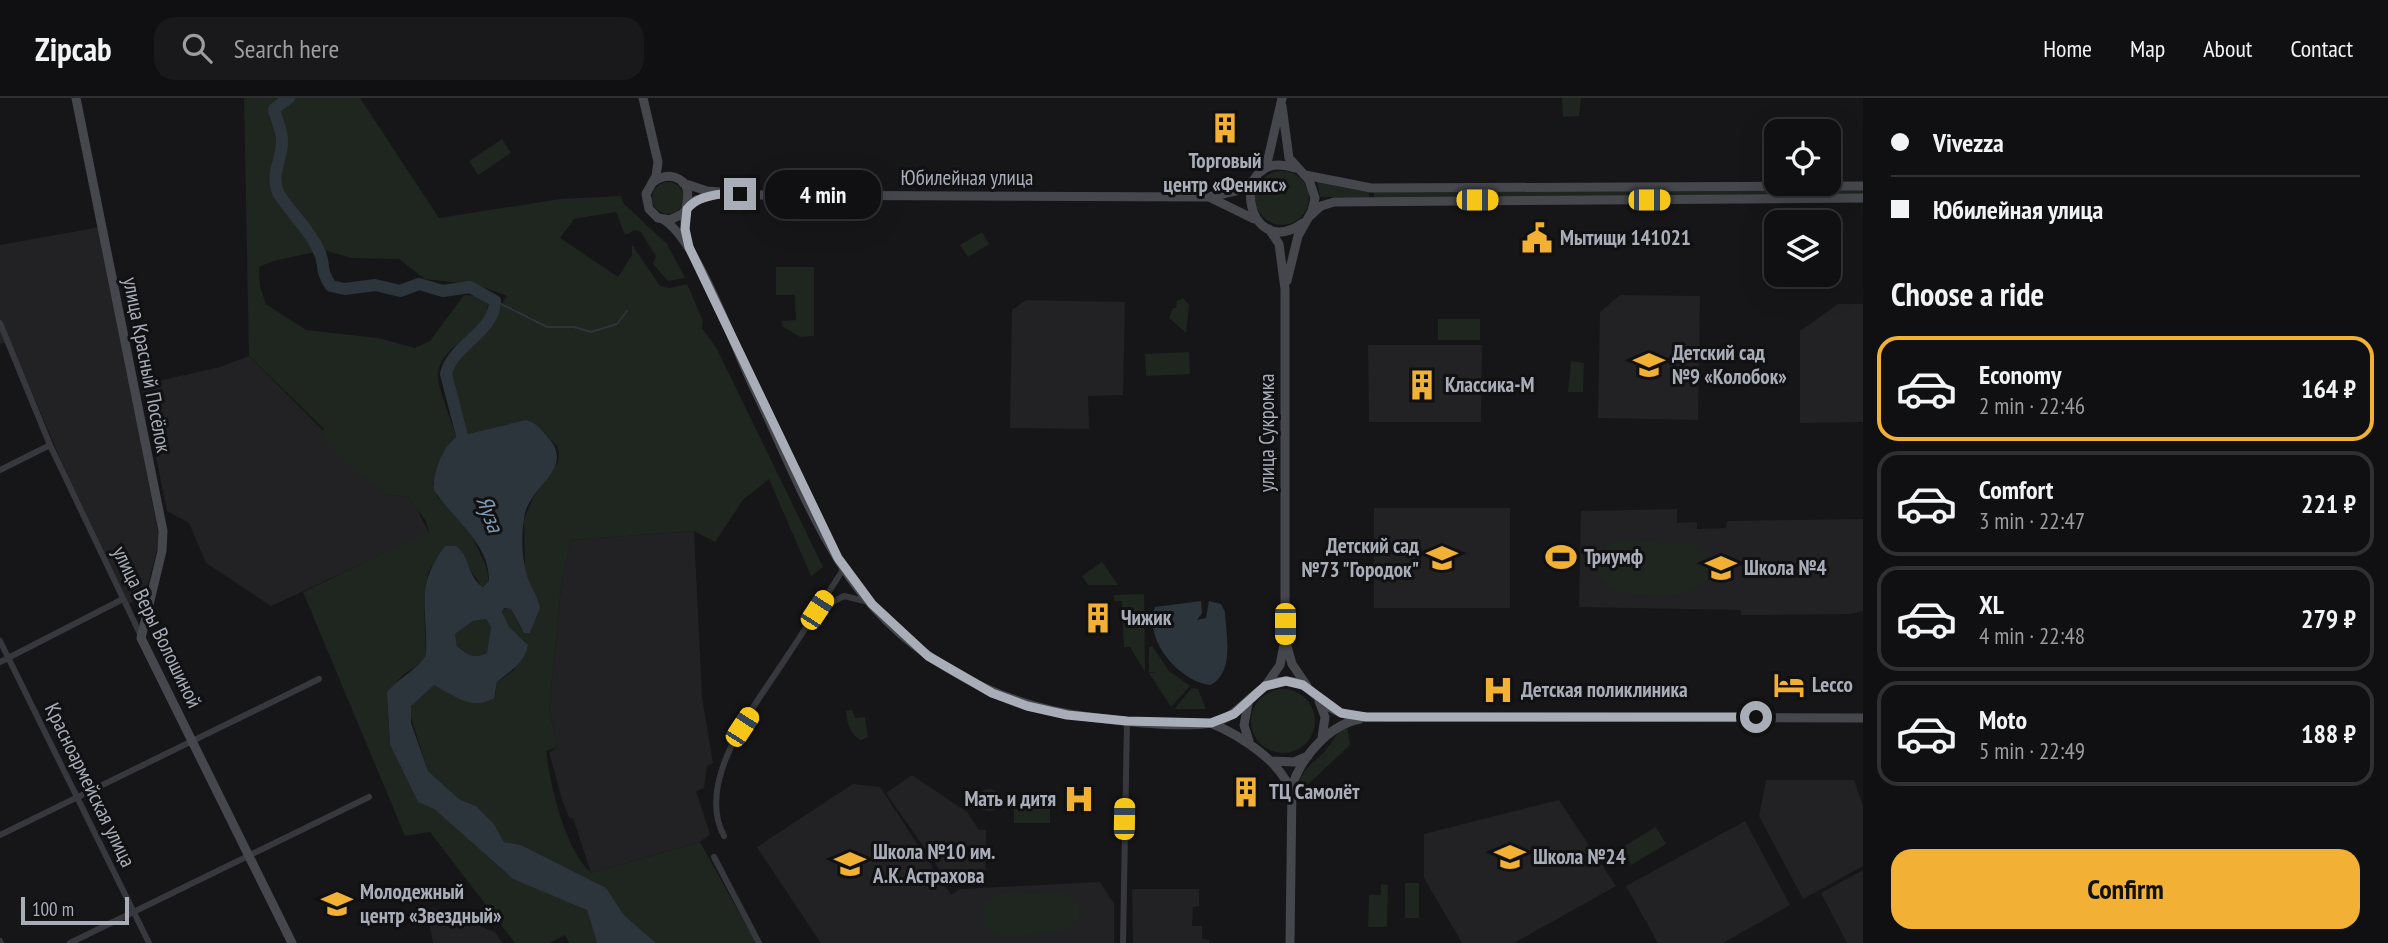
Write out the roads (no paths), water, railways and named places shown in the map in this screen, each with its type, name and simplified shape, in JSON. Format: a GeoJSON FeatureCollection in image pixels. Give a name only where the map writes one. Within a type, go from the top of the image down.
{"type":"FeatureCollection","features":[{"type":"Feature","properties":{"kind":"street","name":"улица Красный Посёлок"},"geometry":{"type":"LineString","coordinates":[[76,98],[163,531],[162,551],[141,638]]}},
{"type":"Feature","properties":{"kind":"street"},"geometry":{"type":"LineString","coordinates":[[643,98],[657,158],[653,181],[646,194],[646,204],[653,214],[664,220],[689,247]]}},
{"type":"Feature","properties":{"kind":"street"},"geometry":{"type":"LineString","coordinates":[[1282,102],[1287,151],[1315,198],[1298,236],[1285,289]]}},
{"type":"Feature","properties":{"kind":"street"},"geometry":{"type":"LineString","coordinates":[[1282,102],[1268,159],[1250,192],[1250,205],[1259,221],[1269,229],[1288,230],[1307,219],[1321,206],[1334,202],[1863,198]]}},
{"type":"Feature","properties":{"kind":"street"},"geometry":{"type":"LineString","coordinates":[[657,158],[680,180],[689,195],[685,229],[689,247],[751,382],[844,568],[872,604],[913,644],[977,686],[1038,709],[1127,721],[1211,723],[1234,714],[1265,686],[1286,681],[1314,693],[1341,713],[1366,717],[1863,718]]}},
{"type":"Feature","properties":{"kind":"street"},"geometry":{"type":"LineString","coordinates":[[1256,178],[1282,165],[1302,173],[1371,188],[1863,186]]}},
{"type":"Feature","properties":{"kind":"street"},"geometry":{"type":"LineString","coordinates":[[653,181],[664,176],[680,180]]}},
{"type":"Feature","properties":{"kind":"street","name":"Юбилейная улица"},"geometry":{"type":"LineString","coordinates":[[687,209],[696,200],[724,193],[1209,197],[1240,190],[1256,178]]}},
{"type":"Feature","properties":{"kind":"street","name":"Юбилейная улица"},"geometry":{"type":"LineString","coordinates":[[680,180],[724,193]]}},
{"type":"Feature","properties":{"kind":"street","name":"Юбилейная улица"},"geometry":{"type":"LineString","coordinates":[[1209,197],[1259,221]]}},
{"type":"Feature","properties":{"kind":"street"},"geometry":{"type":"LineString","coordinates":[[664,220],[677,218],[687,209]]}},
{"type":"Feature","properties":{"kind":"street","name":"улица Сукромка"},"geometry":{"type":"LineString","coordinates":[[1265,686],[1280,665],[1285,640],[1285,289],[1279,244],[1269,229]]}},
{"type":"Feature","properties":{"kind":"street","name":"улица Веры Волошиной"},"geometry":{"type":"LineString","coordinates":[[0,323],[50,445],[141,638],[292,943]]}},
{"type":"Feature","properties":{"kind":"street"},"geometry":{"type":"LineString","coordinates":[[0,470],[50,445]]}},
{"type":"Feature","properties":{"kind":"street"},"geometry":{"type":"LineString","coordinates":[[724,836],[716,807],[726,759],[742,727],[844,568]]}},
{"type":"Feature","properties":{"kind":"street"},"geometry":{"type":"LineString","coordinates":[[815,614],[829,602],[844,596],[872,604]]}},
{"type":"Feature","properties":{"kind":"street"},"geometry":{"type":"LineString","coordinates":[[0,662],[123,599]]}},
{"type":"Feature","properties":{"kind":"street","name":"улица Сукромка"},"geometry":{"type":"LineString","coordinates":[[1285,640],[1292,664],[1314,693]]}},
{"type":"Feature","properties":{"kind":"street","name":"Красноармейская улица"},"geometry":{"type":"LineString","coordinates":[[0,641],[149,943]]}},
{"type":"Feature","properties":{"kind":"street"},"geometry":{"type":"LineString","coordinates":[[0,835],[320,679]]}},
{"type":"Feature","properties":{"kind":"street"},"geometry":{"type":"LineString","coordinates":[[1266,759],[1294,762],[1317,746],[1325,717],[1314,693]]}},
{"type":"Feature","properties":{"kind":"street"},"geometry":{"type":"LineString","coordinates":[[1250,700],[1244,725],[1251,745]]}},
{"type":"Feature","properties":{"kind":"street"},"geometry":{"type":"LineString","coordinates":[[1290,943],[1291,794],[1300,768],[1317,746],[1341,723],[1366,717]]}},
{"type":"Feature","properties":{"kind":"street"},"geometry":{"type":"LineString","coordinates":[[1123,943],[1127,721]]}},
{"type":"Feature","properties":{"kind":"street"},"geometry":{"type":"LineString","coordinates":[[1211,723],[1251,745],[1281,771],[1291,794]]}},
{"type":"Feature","properties":{"kind":"street"},"geometry":{"type":"LineString","coordinates":[[71,943],[369,797]]}},
{"type":"Feature","properties":{"kind":"street"},"geometry":{"type":"LineString","coordinates":[[714,857],[759,943]]}},
{"type":"Feature","properties":{"kind":"water"},"geometry":{"type":"Polygon","coordinates":[[[526,420],[547,436],[555,448],[557,459],[548,478],[533,496],[524,519],[524,564],[540,608],[530,633],[524,633],[511,609],[504,608],[502,612],[509,627],[528,645],[526,652],[516,666],[497,682],[494,698],[486,702],[462,700],[434,685],[411,706],[411,723],[428,771],[459,799],[476,806],[494,824],[504,842],[521,845],[606,888],[624,915],[656,943],[597,943],[587,910],[513,879],[434,809],[418,802],[390,745],[387,692],[420,663],[426,654],[426,586],[435,561],[445,546],[456,546],[464,555],[478,583],[483,587],[489,581],[488,567],[477,543],[434,490],[439,461],[456,437],[526,420]],[[486,619],[473,621],[455,634],[457,646],[471,655],[487,653],[491,627],[486,619]]]}},
{"type":"Feature","properties":{"kind":"water"},"geometry":{"type":"Polygon","coordinates":[[[1201,601],[1202,613],[1197,620],[1206,618],[1209,601],[1221,604],[1225,612],[1226,663],[1218,679],[1210,685],[1198,682],[1176,667],[1166,657],[1154,633],[1155,607],[1201,601]]]}},
{"type":"Feature","properties":{"kind":"waterway","name":"Яуза"},"geometry":{"type":"LineString","coordinates":[[289,98],[274,109],[282,140],[276,187],[315,243],[331,286],[345,289],[375,285],[400,291],[419,284],[443,291],[470,287],[495,301],[488,321],[456,355],[446,374],[466,451]]}},
{"type":"Feature","properties":{"kind":"waterway"},"geometry":{"type":"LineString","coordinates":[[495,301],[547,327],[574,327],[591,332],[617,324],[627,311]]}},
{"type":"Feature","properties":{"kind":"place","name":"Торговый центр «Феникс»"},"geometry":{"type":"Point","coordinates":[1225,128]}},
{"type":"Feature","properties":{"kind":"place","name":"Мытищи 141021"},"geometry":{"type":"Point","coordinates":[1537,238]}},
{"type":"Feature","properties":{"kind":"place","name":"Детский сад №9 «Колобок»"},"geometry":{"type":"Point","coordinates":[1649,365]}},
{"type":"Feature","properties":{"kind":"place","name":"Классика-М"},"geometry":{"type":"Point","coordinates":[1422,385]}},
{"type":"Feature","properties":{"kind":"place","name":"Триумф"},"geometry":{"type":"Point","coordinates":[1561,557]}},
{"type":"Feature","properties":{"kind":"place","name":"Детский сад №73 \"Городок\""},"geometry":{"type":"Point","coordinates":[1442,558]}},
{"type":"Feature","properties":{"kind":"place","name":"Школа №4"},"geometry":{"type":"Point","coordinates":[1721,568]}},
{"type":"Feature","properties":{"kind":"place","name":"Чижик"},"geometry":{"type":"Point","coordinates":[1098,618]}},
{"type":"Feature","properties":{"kind":"place","name":"Lecco"},"geometry":{"type":"Point","coordinates":[1789,685]}},
{"type":"Feature","properties":{"kind":"place","name":"Детская поликлиника"},"geometry":{"type":"Point","coordinates":[1498,690]}},
{"type":"Feature","properties":{"kind":"place","name":"ТЦ Самолёт"},"geometry":{"type":"Point","coordinates":[1246,792]}},
{"type":"Feature","properties":{"kind":"place","name":"Мать и дитя"},"geometry":{"type":"Point","coordinates":[1079,799]}},
{"type":"Feature","properties":{"kind":"place","name":"Школа №24"},"geometry":{"type":"Point","coordinates":[1510,857]}},
{"type":"Feature","properties":{"kind":"place","name":"Школа №10 им. А.К. Астрахова"},"geometry":{"type":"Point","coordinates":[850,864]}},
{"type":"Feature","properties":{"kind":"place","name":"Молодежный центр «Звездный»"},"geometry":{"type":"Point","coordinates":[337,904]}}]}
